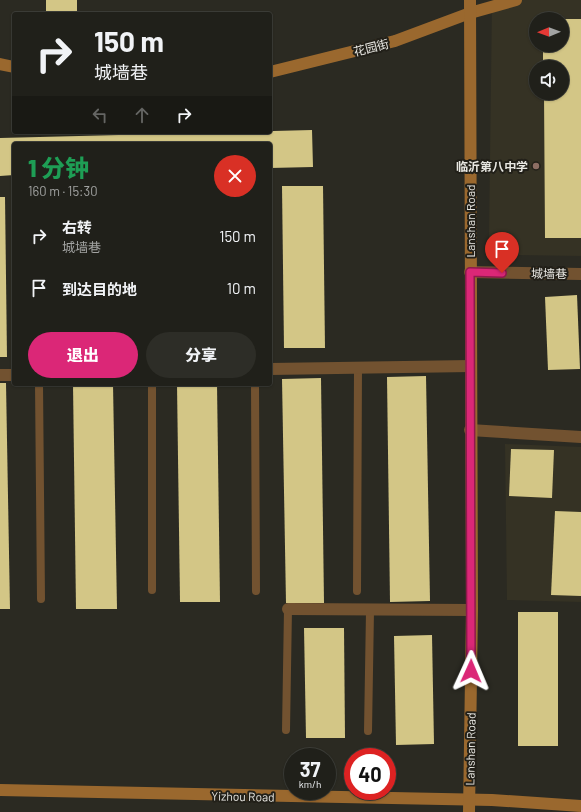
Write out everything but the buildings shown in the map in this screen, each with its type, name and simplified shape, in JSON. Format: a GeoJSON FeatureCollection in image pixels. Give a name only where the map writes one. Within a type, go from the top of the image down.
{"type":"FeatureCollection","features":[{"type":"Feature","properties":{"kind":"street","name":"Lanshan Road"},"geometry":{"type":"LineString","coordinates":[[469,807],[472,610],[470,430],[470,0]]}},
{"type":"Feature","properties":{"kind":"street","name":"花园街"},"geometry":{"type":"LineString","coordinates":[[272,72],[395,41],[470,13],[516,0]]}},
{"type":"Feature","properties":{"kind":"street"},"geometry":{"type":"LineString","coordinates":[[0,64],[12,67]]}},
{"type":"Feature","properties":{"kind":"street","name":"城墙巷"},"geometry":{"type":"LineString","coordinates":[[470,272],[581,274]]}},
{"type":"Feature","properties":{"kind":"street"},"geometry":{"type":"LineString","coordinates":[[272,370],[471,366]]}},
{"type":"Feature","properties":{"kind":"street"},"geometry":{"type":"LineString","coordinates":[[0,375],[12,375]]}},
{"type":"Feature","properties":{"kind":"street"},"geometry":{"type":"LineString","coordinates":[[470,430],[581,437]]}},
{"type":"Feature","properties":{"kind":"street"},"geometry":{"type":"LineString","coordinates":[[288,609],[472,610]]}},
{"type":"Feature","properties":{"kind":"street","name":"Yizhou Road"},"geometry":{"type":"LineString","coordinates":[[0,790],[469,807],[492,800],[581,806]]}},
{"type":"Feature","properties":{"kind":"lane"},"geometry":{"type":"LineString","coordinates":[[357,591],[358,368]]}},
{"type":"Feature","properties":{"kind":"lane"},"geometry":{"type":"LineString","coordinates":[[39,386],[41,599]]}},
{"type":"Feature","properties":{"kind":"lane"},"geometry":{"type":"LineString","coordinates":[[152,386],[152,590]]}},
{"type":"Feature","properties":{"kind":"lane"},"geometry":{"type":"LineString","coordinates":[[255,386],[256,591]]}},
{"type":"Feature","properties":{"kind":"lane"},"geometry":{"type":"LineString","coordinates":[[286,730],[288,609]]}},
{"type":"Feature","properties":{"kind":"lane"},"geometry":{"type":"LineString","coordinates":[[368,731],[370,610]]}},
{"type":"Feature","properties":{"kind":"shaded area","name":"临沂第八中学"},"geometry":{"type":"Polygon","coordinates":[[[492,0],[581,0],[581,256],[516,255],[489,239],[492,0]]]}},
{"type":"Feature","properties":{"kind":"shaded area"},"geometry":{"type":"Polygon","coordinates":[[[505,444],[581,447],[581,602],[507,600],[505,444]]]}},
{"type":"Feature","properties":{"kind":"place","name":"临沂第八中学"},"geometry":{"type":"Point","coordinates":[536,166]}},
{"type":"Feature","properties":{"kind":"route"},"geometry":{"type":"LineString","coordinates":[[471,671],[470,272],[502,273]]}}]}
